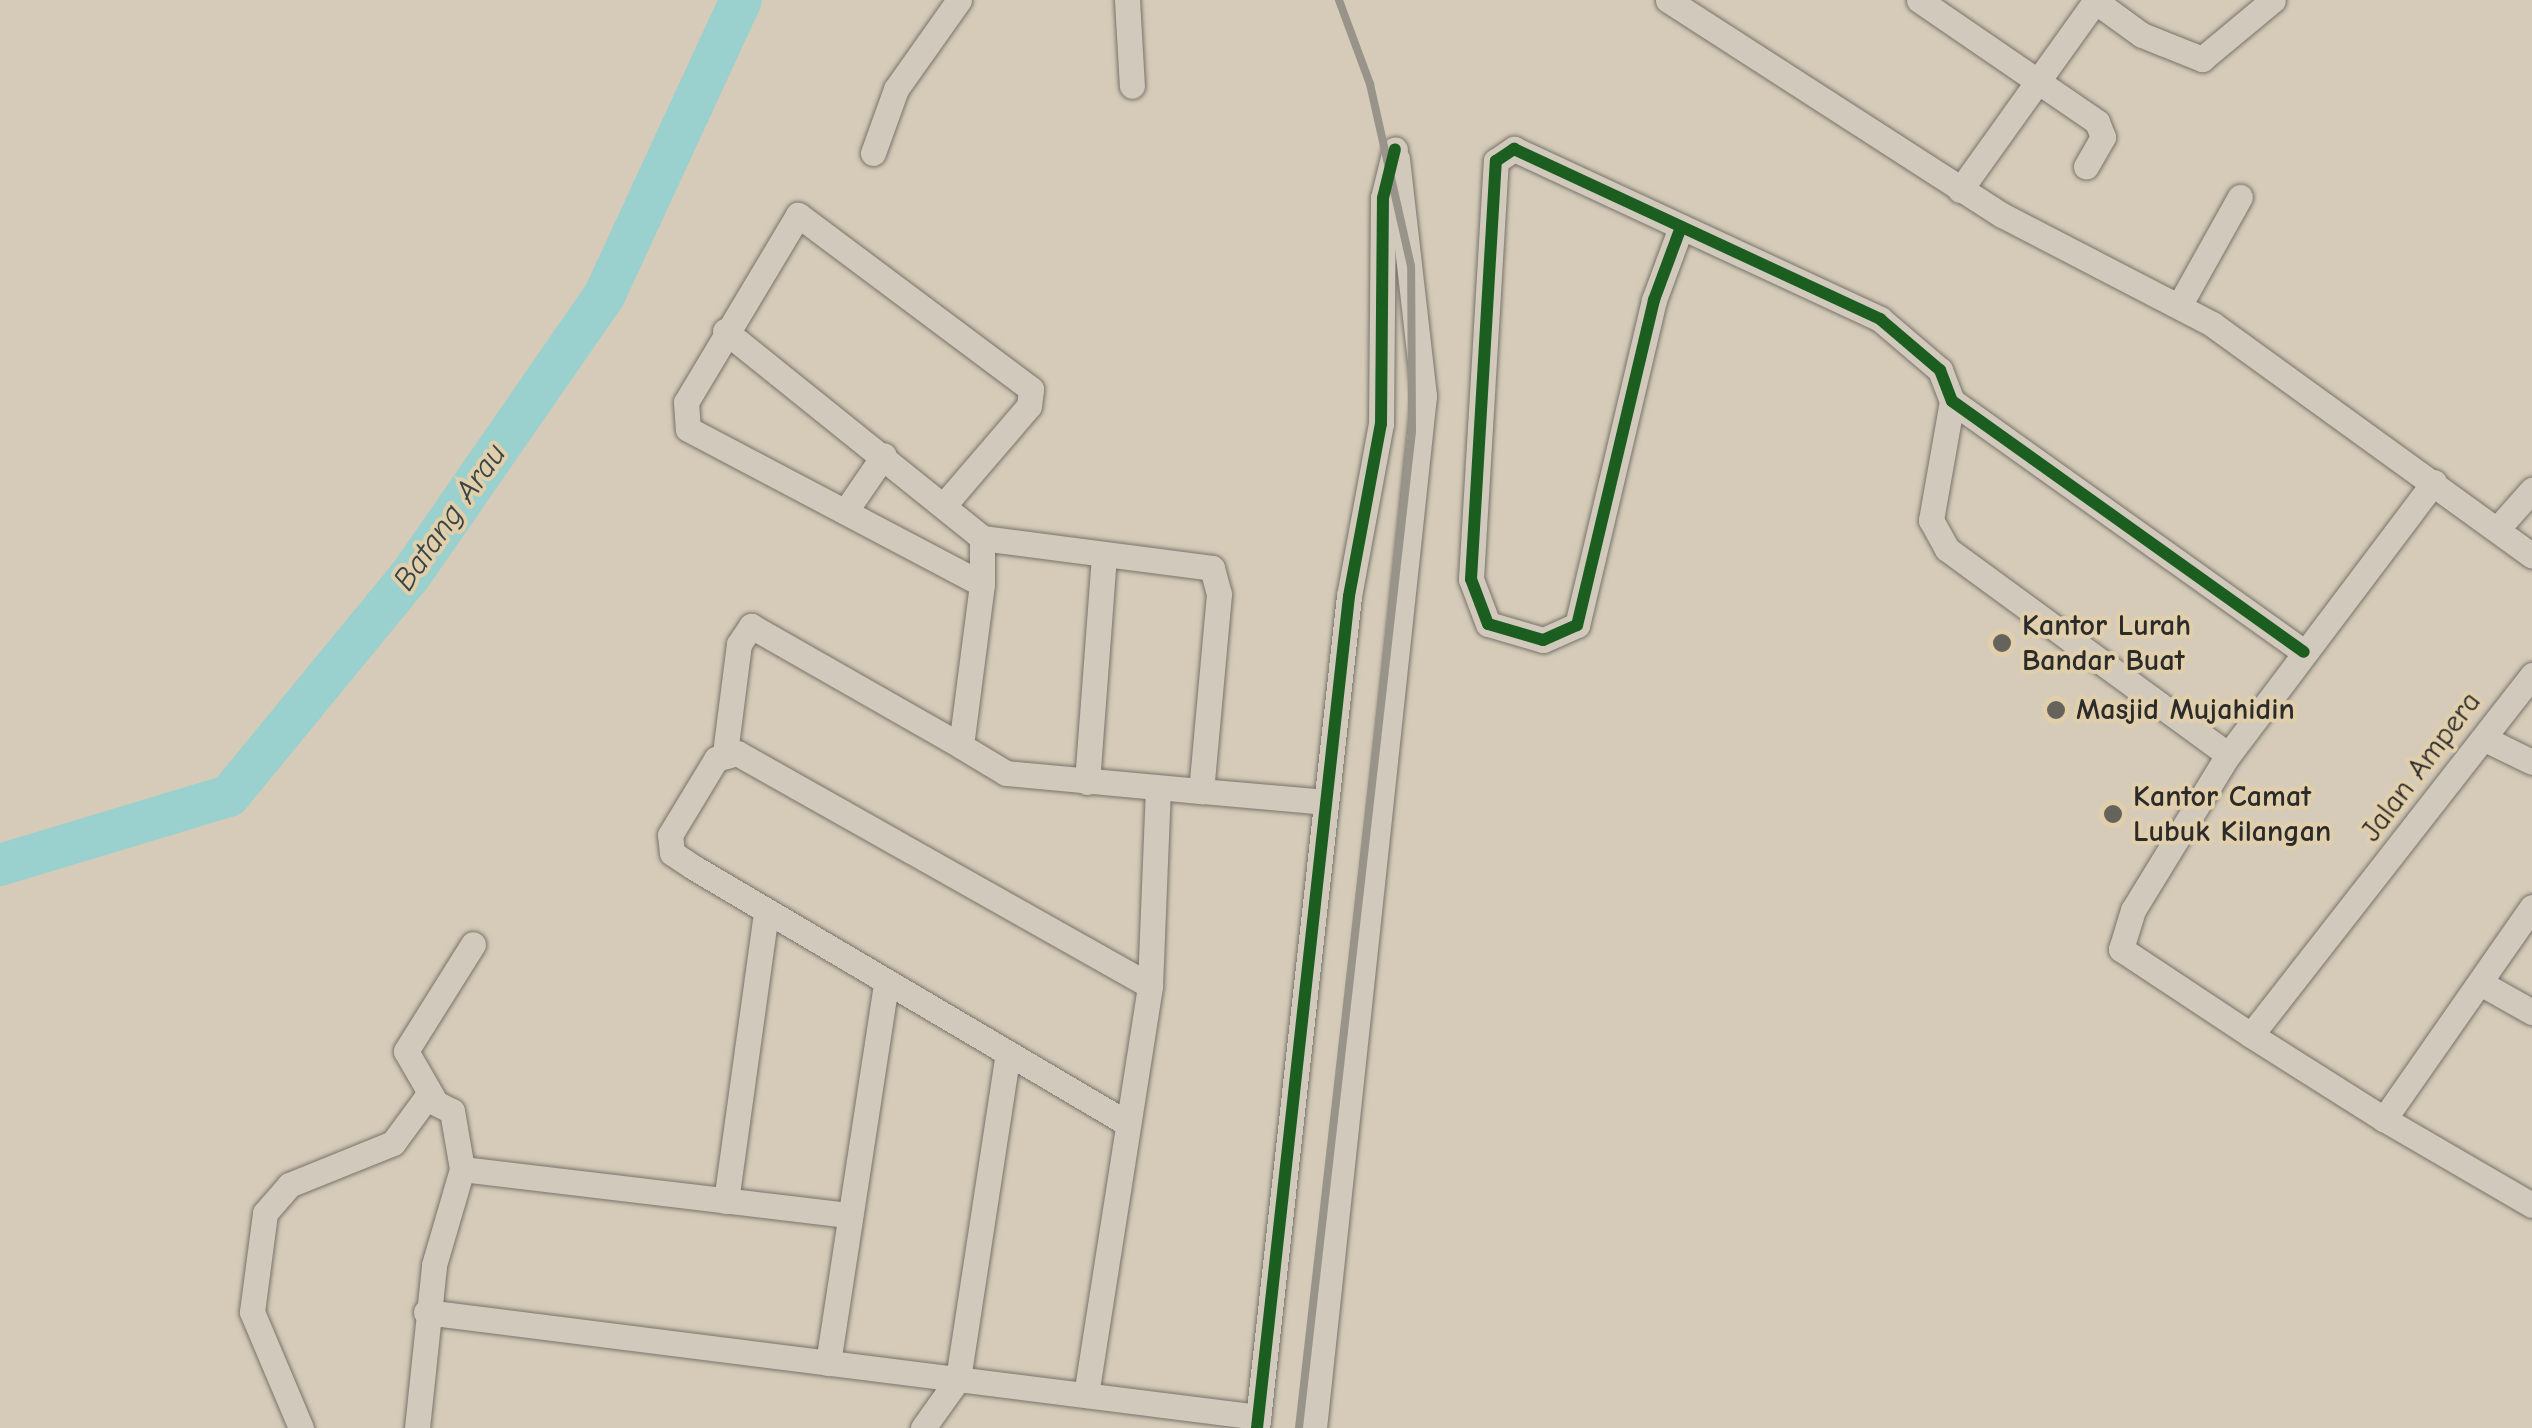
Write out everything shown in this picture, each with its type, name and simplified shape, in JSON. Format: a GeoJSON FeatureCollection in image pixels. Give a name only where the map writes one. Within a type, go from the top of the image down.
{"type":"FeatureCollection","features":[{"type":"Feature","properties":{"kind":"street"},"geometry":{"type":"LineString","coordinates":[[874,153],[896,89],[959,0]]}},
{"type":"Feature","properties":{"kind":"street"},"geometry":{"type":"LineString","coordinates":[[1127,0],[1132,86]]}},
{"type":"Feature","properties":{"kind":"street"},"geometry":{"type":"LineString","coordinates":[[1668,0],[1960,190],[2212,324],[2500,528],[2532,556]]}},
{"type":"Feature","properties":{"kind":"street"},"geometry":{"type":"LineString","coordinates":[[1919,0],[2040,76],[2102,128],[2086,166]]}},
{"type":"Feature","properties":{"kind":"street"},"geometry":{"type":"LineString","coordinates":[[1960,190],[2096,1],[2142,35],[2202,58],[2273,0]]}},
{"type":"Feature","properties":{"kind":"street"},"geometry":{"type":"LineString","coordinates":[[426,1312],[1086,1395],[1258,1422],[1326,802],[1384,392],[1384,198],[1395,149],[1424,396],[1314,1428]]}},
{"type":"Feature","properties":{"kind":"street"},"geometry":{"type":"LineString","coordinates":[[1681,227],[1650,318],[1577,625],[1557,638],[1516,636],[1488,624],[1472,592],[1496,161],[1524,150],[1880,319],[1940,370],[1952,401],[1931,520],[1947,550],[2228,755]]}},
{"type":"Feature","properties":{"kind":"street"},"geometry":{"type":"LineString","coordinates":[[2178,306],[2240,197]]}},
{"type":"Feature","properties":{"kind":"street"},"geometry":{"type":"LineString","coordinates":[[944,505],[1029,406],[1031,389],[808,216],[790,220],[686,402],[688,429],[982,584]]}},
{"type":"Feature","properties":{"kind":"street"},"geometry":{"type":"LineString","coordinates":[[725,331],[884,455],[982,538],[1104,556],[1192,559],[1218,579],[1200,792]]}},
{"type":"Feature","properties":{"kind":"street"},"geometry":{"type":"LineString","coordinates":[[1952,401],[2304,652]]}},
{"type":"Feature","properties":{"kind":"street"},"geometry":{"type":"LineString","coordinates":[[847,510],[884,455]]}},
{"type":"Feature","properties":{"kind":"street"},"geometry":{"type":"LineString","coordinates":[[2434,482],[2228,755],[2120,940],[2128,958],[2384,1119],[2532,1205]]}},
{"type":"Feature","properties":{"kind":"street"},"geometry":{"type":"LineString","coordinates":[[2500,528],[2532,490]]}},
{"type":"Feature","properties":{"kind":"street"},"geometry":{"type":"LineString","coordinates":[[961,746],[982,584],[982,538]]}},
{"type":"Feature","properties":{"kind":"street"},"geometry":{"type":"LineString","coordinates":[[1087,782],[1104,556]]}},
{"type":"Feature","properties":{"kind":"street"},"geometry":{"type":"LineString","coordinates":[[1125,1122],[766,913],[670,849],[725,753],[739,644],[750,626],[1006,773],[1326,802]]}},
{"type":"Feature","properties":{"kind":"street","name":"Jalan Ampera"},"geometry":{"type":"LineString","coordinates":[[2251,1036],[2532,675]]}},
{"type":"Feature","properties":{"kind":"street"},"geometry":{"type":"LineString","coordinates":[[2485,739],[2532,762]]}},
{"type":"Feature","properties":{"kind":"street"},"geometry":{"type":"LineString","coordinates":[[725,753],[760,762],[1150,986]]}},
{"type":"Feature","properties":{"kind":"street"},"geometry":{"type":"LineString","coordinates":[[1086,1395],[1125,1122],[1150,986],[1158,788]]}},
{"type":"Feature","properties":{"kind":"street"},"geometry":{"type":"LineString","coordinates":[[2384,1119],[2484,985],[2532,907]]}},
{"type":"Feature","properties":{"kind":"street"},"geometry":{"type":"LineString","coordinates":[[726,1201],[766,913]]}},
{"type":"Feature","properties":{"kind":"street"},"geometry":{"type":"LineString","coordinates":[[417,1428],[426,1312],[462,1169],[456,1120],[433,1098],[406,1051],[473,944]]}},
{"type":"Feature","properties":{"kind":"street"},"geometry":{"type":"LineString","coordinates":[[828,1362],[886,982]]}},
{"type":"Feature","properties":{"kind":"street"},"geometry":{"type":"LineString","coordinates":[[2484,985],[2532,1012]]}},
{"type":"Feature","properties":{"kind":"street"},"geometry":{"type":"LineString","coordinates":[[924,1428],[958,1379],[1007,1056]]}},
{"type":"Feature","properties":{"kind":"street"},"geometry":{"type":"LineString","coordinates":[[301,1428],[252,1312],[265,1213],[288,1185],[393,1143],[433,1098]]}},
{"type":"Feature","properties":{"kind":"street"},"geometry":{"type":"LineString","coordinates":[[462,1169],[850,1216]]}},
{"type":"Feature","properties":{"kind":"waterway","name":"Batang Arau"},"geometry":{"type":"LineString","coordinates":[[0,865],[229,796],[410,576],[605,294],[741,0]]}},
{"type":"Feature","properties":{"kind":"railway"},"geometry":{"type":"LineString","coordinates":[[1299,1428],[1412,431],[1411,266],[1370,84],[1339,0]]}},
{"type":"Feature","properties":{"kind":"cycle path"},"geometry":{"type":"LineString","coordinates":[[1257,1428],[1349,596],[1381,424],[1383,198],[1395,149]]}},
{"type":"Feature","properties":{"kind":"cycle path"},"geometry":{"type":"LineString","coordinates":[[1681,227],[1654,300],[1577,625],[1543,640],[1488,624],[1471,579],[1496,161],[1514,149],[1880,319],[1940,370],[1952,401],[2304,652]]}},
{"type":"Feature","properties":{"kind":"place","name":"Kantor Lurah Bandar Buat"},"geometry":{"type":"Point","coordinates":[2002,643]}},
{"type":"Feature","properties":{"kind":"place","name":"Masjid Mujahidin"},"geometry":{"type":"Point","coordinates":[2056,710]}},
{"type":"Feature","properties":{"kind":"place","name":"Kantor Camat Lubuk Kilangan"},"geometry":{"type":"Point","coordinates":[2113,814]}}]}
